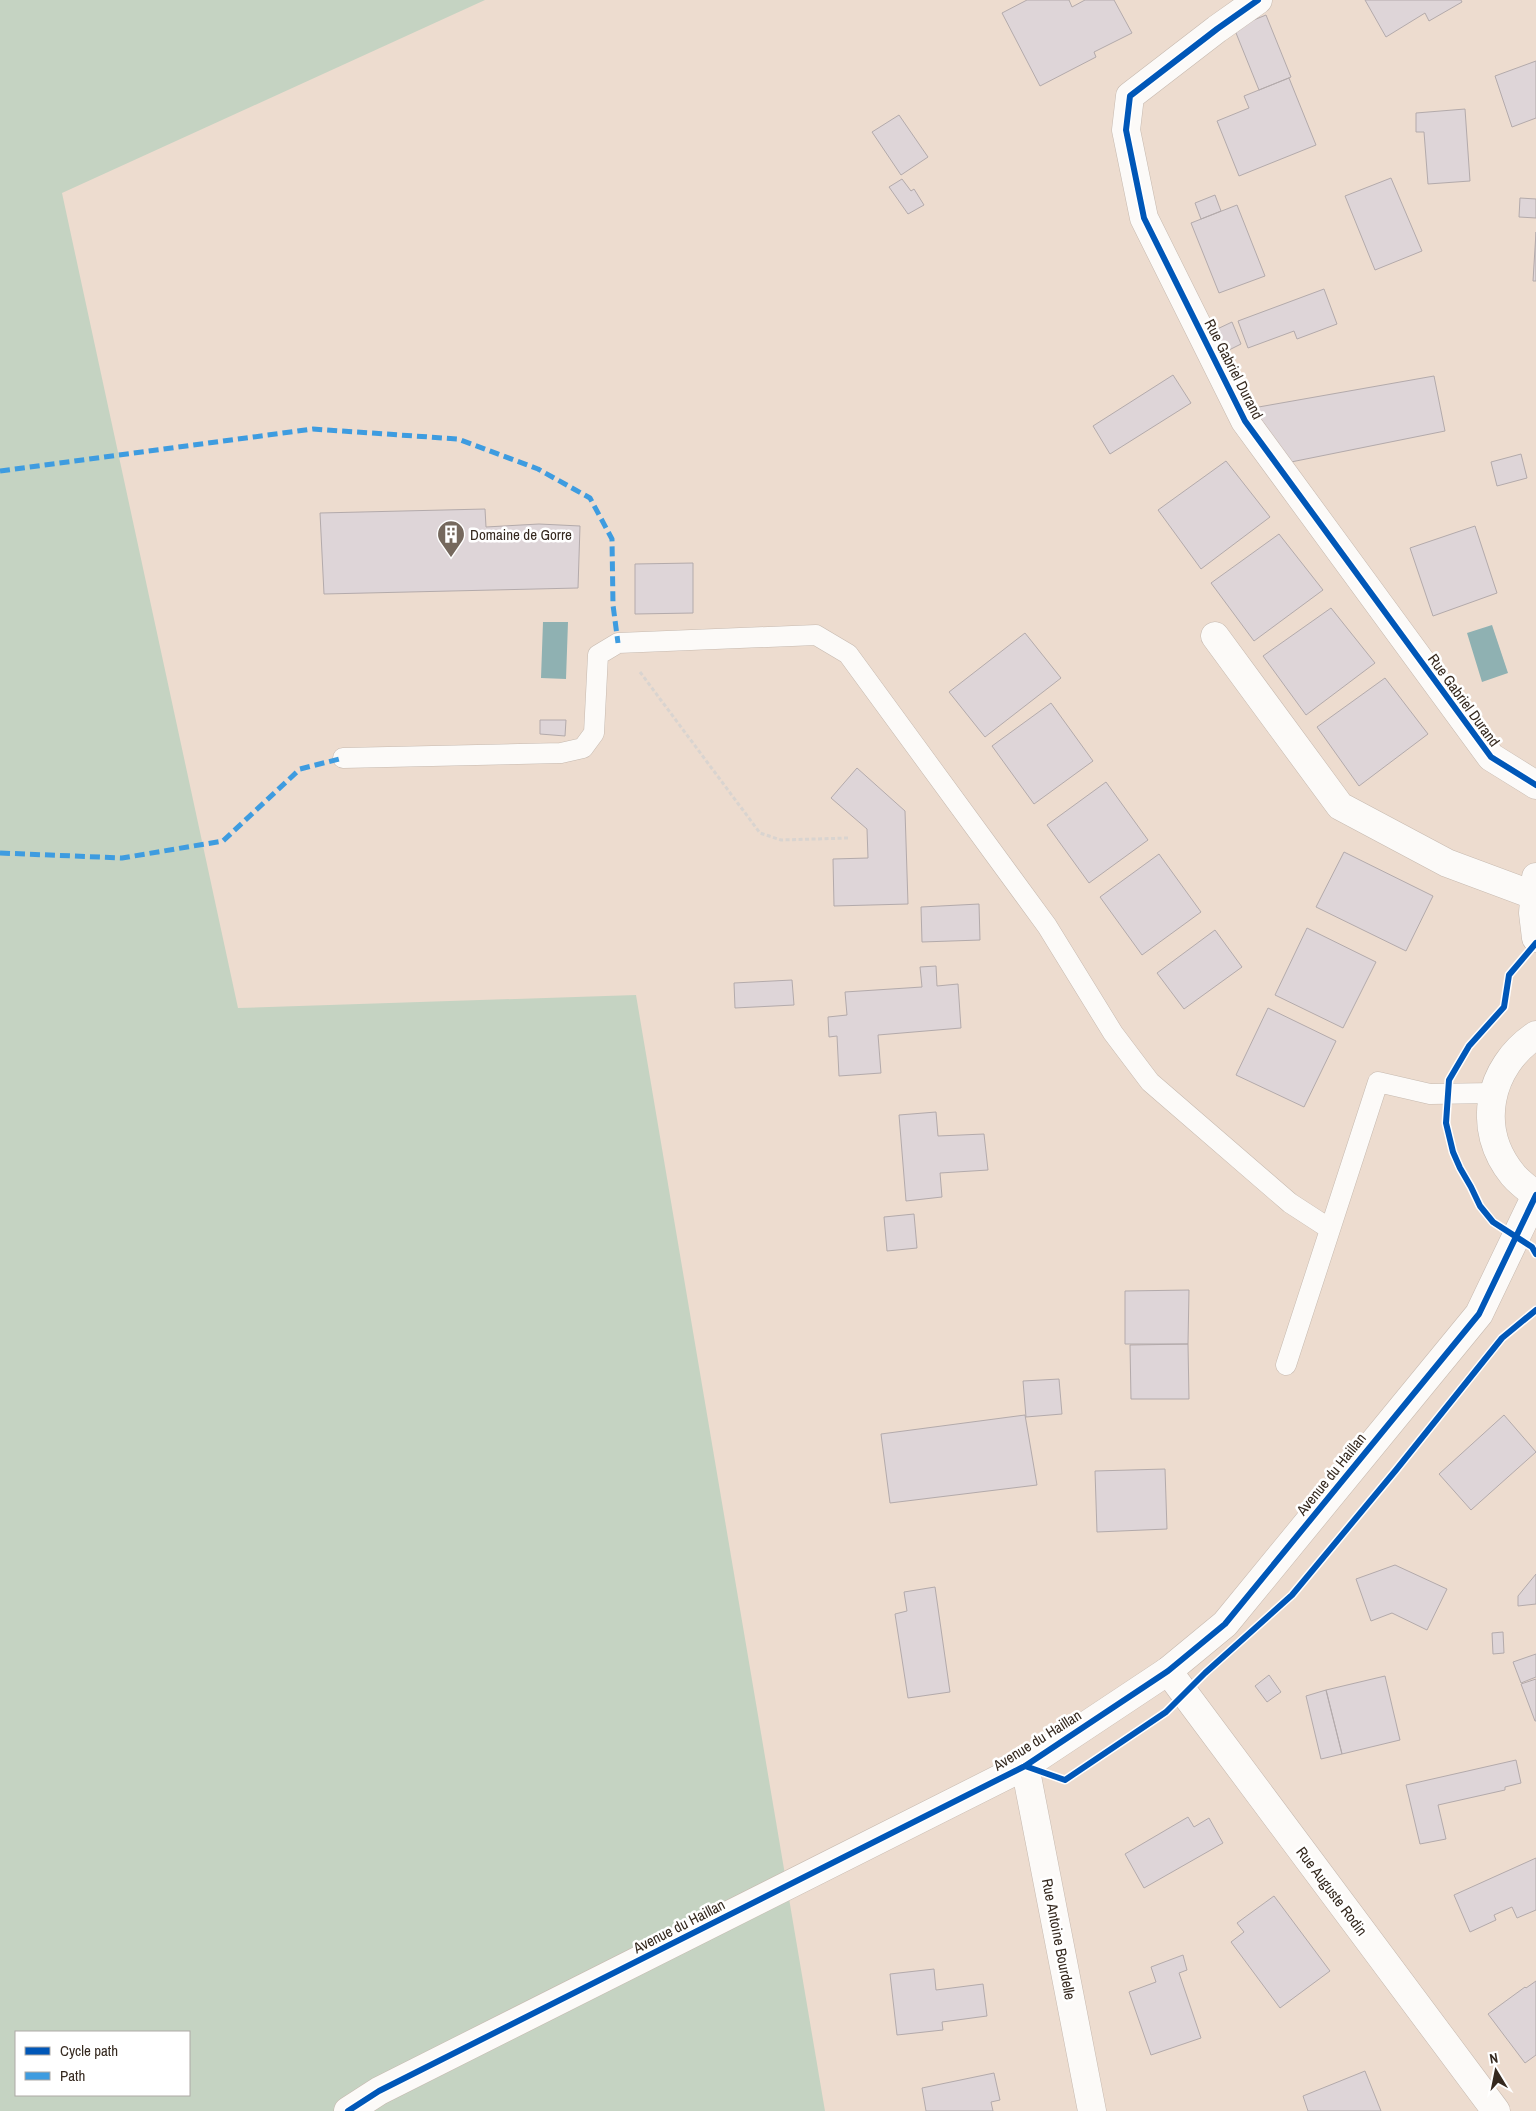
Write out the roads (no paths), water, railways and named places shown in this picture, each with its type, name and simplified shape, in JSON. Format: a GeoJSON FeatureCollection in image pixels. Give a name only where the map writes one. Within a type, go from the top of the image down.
{"type":"FeatureCollection","features":[{"type":"Feature","properties":{"kind":"street","name":"Rue Gabriel Durand"},"geometry":{"type":"LineString","coordinates":[[1258,0],[1217,28],[1130,96],[1126,130],[1144,218],[1245,421],[1491,757],[1536,785]]}},
{"type":"Feature","properties":{"kind":"street"},"geometry":{"type":"LineString","coordinates":[[1215,636],[1340,806],[1447,863],[1535,886],[1533,913],[1536,938]]}},
{"type":"Feature","properties":{"kind":"street"},"geometry":{"type":"LineString","coordinates":[[1536,1035],[1521,1045],[1504,1067],[1493,1093],[1490,1122],[1497,1151],[1513,1176],[1536,1195]]}},
{"type":"Feature","properties":{"kind":"street","name":"Avenue du Haillan"},"geometry":{"type":"LineString","coordinates":[[348,2111],[379,2091],[1025,1766],[1168,1670],[1225,1624],[1479,1314],[1536,1195]]}},
{"type":"Feature","properties":{"kind":"street","name":"Rue Auguste Rodin"},"geometry":{"type":"LineString","coordinates":[[1168,1670],[1496,2111]]}},
{"type":"Feature","properties":{"kind":"street","name":"Rue Antoine Bourdelle"},"geometry":{"type":"LineString","coordinates":[[1025,1766],[1092,2111]]}},
{"type":"Feature","properties":{"kind":"lane"},"geometry":{"type":"LineString","coordinates":[[343,758],[561,753],[583,748],[594,733],[598,655],[618,643],[816,634],[848,654],[1047,926],[1113,1033],[1150,1082],[1290,1203],[1330,1229]]}},
{"type":"Feature","properties":{"kind":"lane"},"geometry":{"type":"LineString","coordinates":[[1286,1365],[1378,1082],[1430,1094],[1493,1093]]}},
{"type":"Feature","properties":{"kind":"water"},"geometry":{"type":"Polygon","coordinates":[[[543,622],[568,622],[566,679],[541,678],[543,622]]]}},
{"type":"Feature","properties":{"kind":"water"},"geometry":{"type":"Polygon","coordinates":[[[1492,625],[1508,673],[1482,682],[1467,633],[1492,625]]]}},
{"type":"Feature","properties":{"kind":"place","name":"Domaine de Gorre"},"geometry":{"type":"Point","coordinates":[451,558]}}]}
